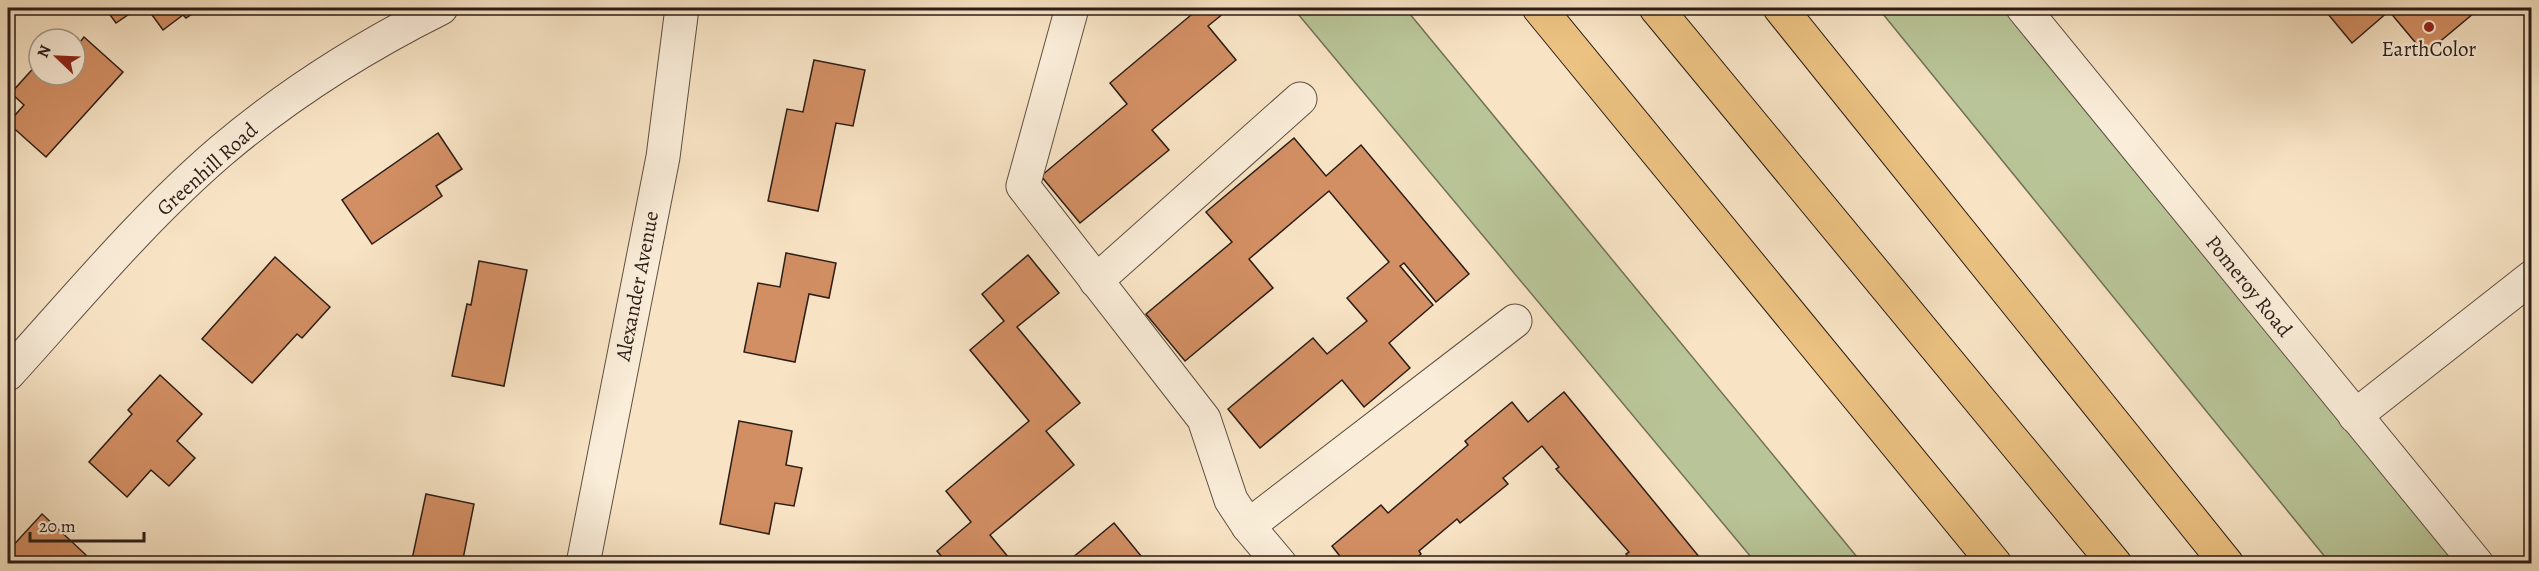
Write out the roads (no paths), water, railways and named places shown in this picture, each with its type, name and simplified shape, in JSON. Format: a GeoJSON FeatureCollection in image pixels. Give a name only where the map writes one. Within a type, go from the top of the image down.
{"type":"FeatureCollection","features":[{"type":"Feature","properties":{"kind":"highway"},"geometry":{"type":"LineString","coordinates":[[1539,8],[1995,564]]}},
{"type":"Feature","properties":{"kind":"highway"},"geometry":{"type":"LineString","coordinates":[[1656,8],[2115,564]]}},
{"type":"Feature","properties":{"kind":"highway"},"geometry":{"type":"LineString","coordinates":[[1780,8],[2227,564]]}},
{"type":"Feature","properties":{"kind":"street","name":"Greenhill Road"},"geometry":{"type":"LineString","coordinates":[[8,374],[140,230],[221,152],[297,92],[385,36],[441,8]]}},
{"type":"Feature","properties":{"kind":"street","name":"Alexander Avenue"},"geometry":{"type":"LineString","coordinates":[[584,564],[663,157],[682,8]]}},
{"type":"Feature","properties":{"kind":"street"},"geometry":{"type":"LineString","coordinates":[[1072,8],[1023,186],[1204,419],[1232,500],[1248,526],[1280,564]]}},
{"type":"Feature","properties":{"kind":"street","name":"Pomeroy Road"},"geometry":{"type":"LineString","coordinates":[[2023,8],[2477,564]]}},
{"type":"Feature","properties":{"kind":"street"},"geometry":{"type":"LineString","coordinates":[[1096,281],[1300,99]]}},
{"type":"Feature","properties":{"kind":"street"},"geometry":{"type":"LineString","coordinates":[[2355,416],[2532,277]]}},
{"type":"Feature","properties":{"kind":"street"},"geometry":{"type":"LineString","coordinates":[[1248,526],[1515,321]]}},
{"type":"Feature","properties":{"kind":"place","name":"EarthColor"},"geometry":{"type":"Point","coordinates":[2429,27]}}]}
